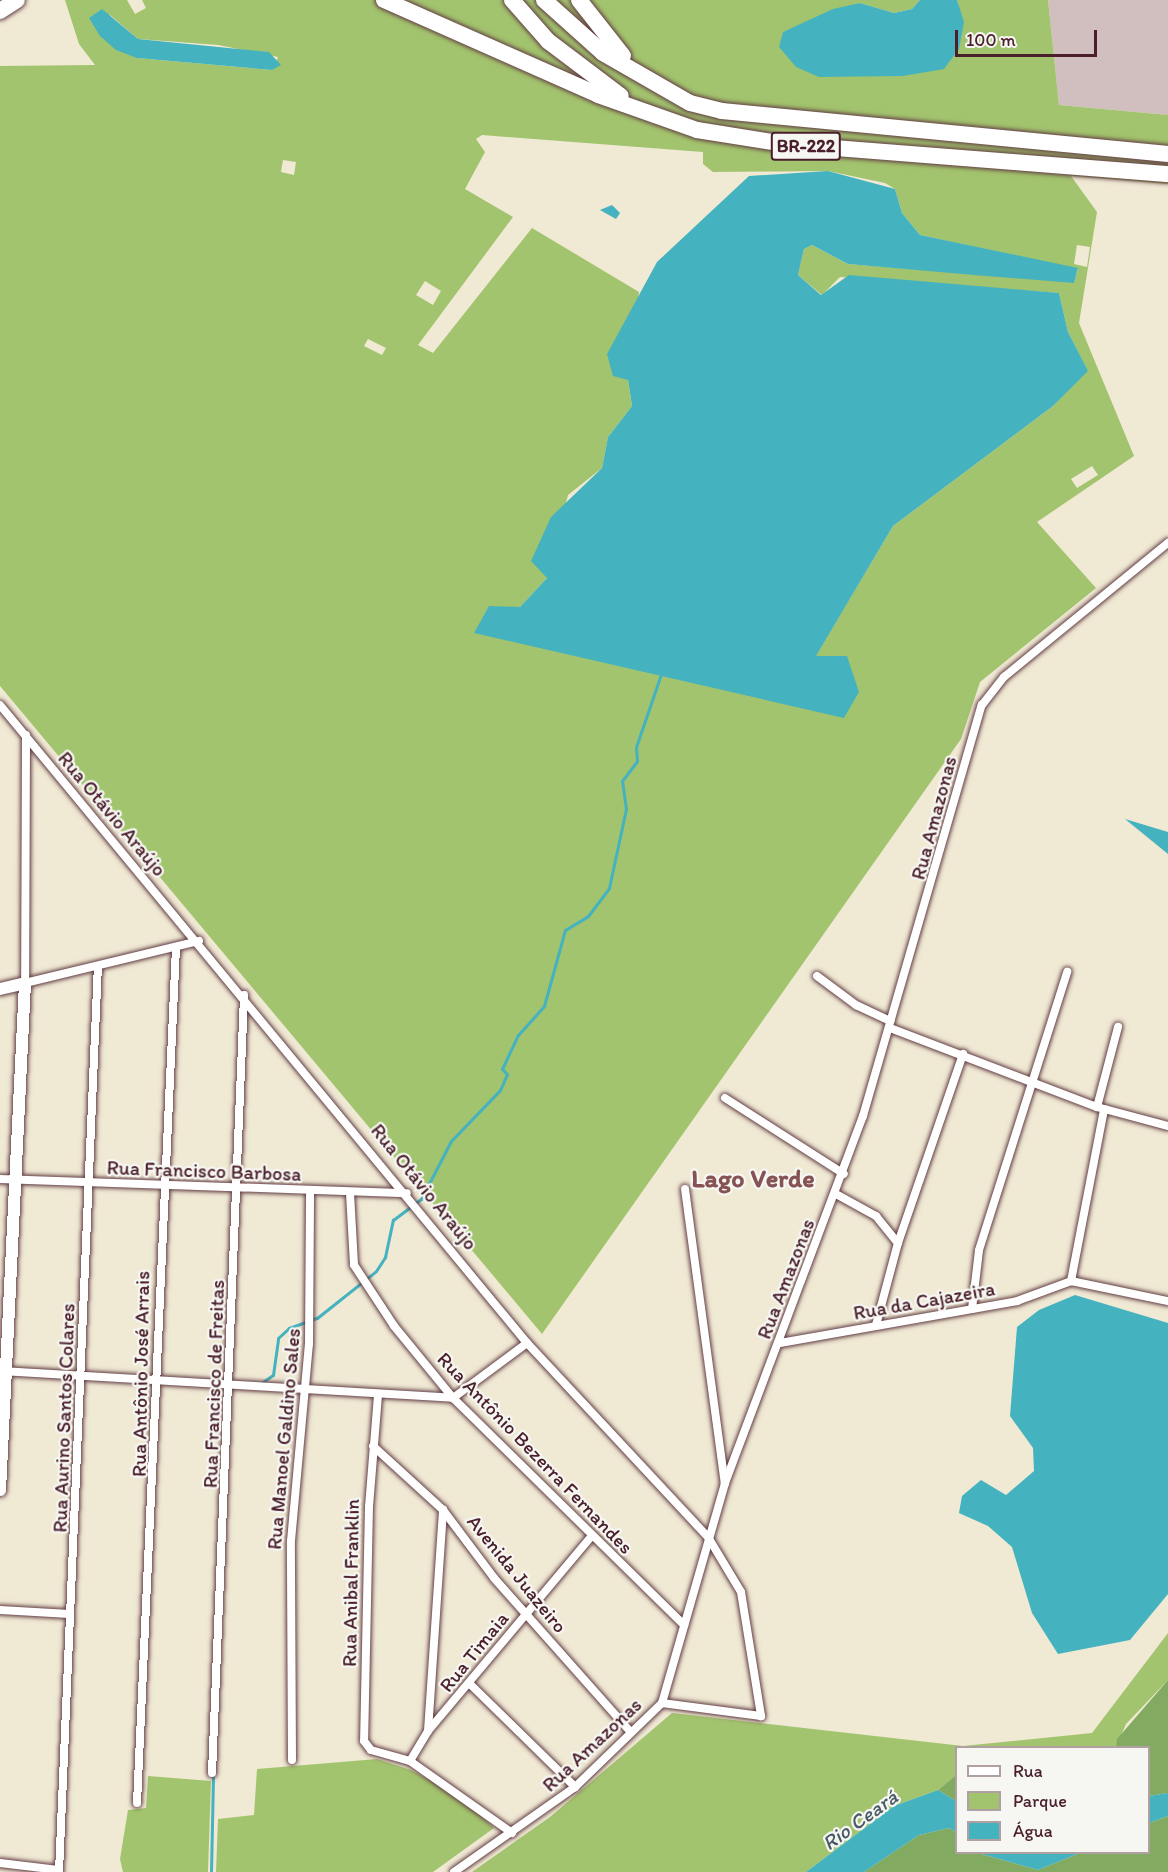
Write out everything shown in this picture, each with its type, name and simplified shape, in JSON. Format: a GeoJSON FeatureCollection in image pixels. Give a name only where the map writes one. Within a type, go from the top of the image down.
{"type":"FeatureCollection","features":[{"type":"Feature","properties":{"kind":"highway"},"geometry":{"type":"LineString","coordinates":[[0,11],[17,0]]}},
{"type":"Feature","properties":{"kind":"highway"},"geometry":{"type":"LineString","coordinates":[[384,0],[639,108],[722,111]]}},
{"type":"Feature","properties":{"kind":"highway","name":"BR-222"},"geometry":{"type":"LineString","coordinates":[[512,0],[548,41],[639,108],[727,137],[1168,174]]}},
{"type":"Feature","properties":{"kind":"highway","name":"BR-222"},"geometry":{"type":"LineString","coordinates":[[544,0],[603,53],[657,86],[722,111],[1168,154]]}},
{"type":"Feature","properties":{"kind":"highway"},"geometry":{"type":"LineString","coordinates":[[579,0],[612,47],[657,86]]}},
{"type":"Feature","properties":{"kind":"street","name":"Rua Amazonas"},"geometry":{"type":"LineString","coordinates":[[454,1872],[575,1787],[629,1730],[662,1703],[725,1483],[844,1174],[891,1024],[987,695],[1168,543]]}},
{"type":"Feature","properties":{"kind":"street","name":"Rua Otávio Araújo"},"geometry":{"type":"LineString","coordinates":[[0,705],[244,995],[528,1343],[708,1537],[741,1592],[761,1716],[662,1703]]}},
{"type":"Feature","properties":{"kind":"street"},"geometry":{"type":"LineString","coordinates":[[0,1490],[3,1371],[16,1180],[25,983],[26,735]]}},
{"type":"Feature","properties":{"kind":"street"},"geometry":{"type":"LineString","coordinates":[[0,989],[199,941]]}},
{"type":"Feature","properties":{"kind":"street","name":"Rua Antônio José Arrais"},"geometry":{"type":"LineString","coordinates":[[136,1803],[154,1507],[155,1378],[176,947]]}},
{"type":"Feature","properties":{"kind":"street","name":"Rua Aurino Santos Colares"},"geometry":{"type":"LineString","coordinates":[[59,1871],[91,1183],[98,966]]}},
{"type":"Feature","properties":{"kind":"street"},"geometry":{"type":"LineString","coordinates":[[972,1309],[979,1250],[1030,1080],[1067,972]]}},
{"type":"Feature","properties":{"kind":"street"},"geometry":{"type":"LineString","coordinates":[[817,976],[891,1024],[1100,1108],[1168,1126]]}},
{"type":"Feature","properties":{"kind":"street","name":"Rua Francisco de Freitas"},"geometry":{"type":"LineString","coordinates":[[212,1773],[231,1381],[244,995]]}},
{"type":"Feature","properties":{"kind":"street"},"geometry":{"type":"LineString","coordinates":[[1118,1027],[1100,1108],[1071,1281],[1168,1301]]}},
{"type":"Feature","properties":{"kind":"street"},"geometry":{"type":"LineString","coordinates":[[876,1325],[897,1243],[963,1054]]}},
{"type":"Feature","properties":{"kind":"street"},"geometry":{"type":"LineString","coordinates":[[725,1098],[844,1174]]}},
{"type":"Feature","properties":{"kind":"street","name":"Rua Francisco Barbosa"},"geometry":{"type":"LineString","coordinates":[[0,1179],[310,1192],[407,1193]]}},
{"type":"Feature","properties":{"kind":"street"},"geometry":{"type":"LineString","coordinates":[[685,1189],[725,1483]]}},
{"type":"Feature","properties":{"kind":"street","name":"Rua Manoel Galdino Sales"},"geometry":{"type":"LineString","coordinates":[[292,1760],[291,1541],[311,1292],[310,1192]]}},
{"type":"Feature","properties":{"kind":"street","name":"Rua Antônio Bezerra Fernandes"},"geometry":{"type":"LineString","coordinates":[[350,1193],[357,1275],[453,1398],[590,1538],[684,1625]]}},
{"type":"Feature","properties":{"kind":"street"},"geometry":{"type":"LineString","coordinates":[[836,1194],[876,1216],[897,1243]]}},
{"type":"Feature","properties":{"kind":"street","name":"Rua da Cajazeira"},"geometry":{"type":"LineString","coordinates":[[780,1343],[1017,1301],[1071,1281]]}},
{"type":"Feature","properties":{"kind":"street"},"geometry":{"type":"LineString","coordinates":[[3,1371],[231,1381],[378,1395],[453,1398],[528,1343]]}},
{"type":"Feature","properties":{"kind":"street","name":"Rua Anibal Franklin"},"geometry":{"type":"LineString","coordinates":[[378,1395],[373,1446],[364,1736],[370,1750],[410,1761]]}},
{"type":"Feature","properties":{"kind":"street","name":"Avenida Juazeiro"},"geometry":{"type":"LineString","coordinates":[[373,1446],[443,1510],[526,1615],[629,1730]]}},
{"type":"Feature","properties":{"kind":"street"},"geometry":{"type":"LineString","coordinates":[[428,1731],[443,1510]]}},
{"type":"Feature","properties":{"kind":"street","name":"Rua Timaia"},"geometry":{"type":"LineString","coordinates":[[410,1761],[428,1731],[471,1685],[590,1538]]}},
{"type":"Feature","properties":{"kind":"street"},"geometry":{"type":"LineString","coordinates":[[0,1610],[70,1614]]}},
{"type":"Feature","properties":{"kind":"street"},"geometry":{"type":"LineString","coordinates":[[471,1685],[575,1787]]}},
{"type":"Feature","properties":{"kind":"street"},"geometry":{"type":"LineString","coordinates":[[410,1761],[512,1833]]}},
{"type":"Feature","properties":{"kind":"street"},"geometry":{"type":"LineString","coordinates":[[0,1863],[59,1871]]}},
{"type":"Feature","properties":{"kind":"shaded area"},"geometry":{"type":"Polygon","coordinates":[[[1048,0],[1168,0],[1168,115],[1059,105],[1048,0]]]}},
{"type":"Feature","properties":{"kind":"green space"},"geometry":{"type":"Polygon","coordinates":[[[65,0],[127,0],[135,14],[146,8],[142,0],[920,0],[912,9],[894,13],[860,3],[783,32],[959,6],[957,0],[1048,0],[1059,105],[1168,115],[1168,184],[1071,176],[1097,212],[1079,323],[1134,456],[1037,522],[1096,588],[980,682],[961,739],[542,1334],[0,686],[0,66],[95,65],[79,44],[65,0]],[[109,14],[137,58],[272,70],[278,57],[218,45],[138,39],[109,14]],[[482,135],[476,139],[485,152],[465,189],[513,217],[418,345],[433,353],[532,228],[639,292],[628,380],[632,406],[608,437],[602,468],[568,495],[547,578],[520,607],[815,657],[893,526],[1053,406],[1087,370],[1068,332],[1059,293],[840,277],[822,295],[798,275],[804,249],[812,245],[848,264],[1074,282],[1078,269],[920,235],[902,213],[895,189],[885,183],[828,171],[713,172],[703,164],[703,152],[482,135]],[[283,160],[281,172],[294,175],[296,162],[283,160]],[[1077,245],[1074,264],[1087,267],[1090,247],[1077,245]],[[425,281],[416,295],[433,305],[441,291],[425,281]],[[368,339],[364,346],[382,355],[386,348],[368,339]],[[1092,466],[1071,479],[1077,488],[1098,475],[1092,466]]]}},
{"type":"Feature","properties":{"kind":"green space"},"geometry":{"type":"Polygon","coordinates":[[[1168,1633],[1168,1680],[1126,1724],[1116,1746],[963,1746],[1092,1733],[1168,1633]]]}},
{"type":"Feature","properties":{"kind":"green space"},"geometry":{"type":"Polygon","coordinates":[[[1168,1680],[1168,1793],[1150,1796],[1150,1746],[1116,1746],[1117,1739],[1168,1680]]]}},
{"type":"Feature","properties":{"kind":"green space"},"geometry":{"type":"Polygon","coordinates":[[[672,1713],[963,1746],[955,1746],[955,1776],[938,1790],[894,1806],[806,1872],[472,1872],[550,1817],[672,1713]]]}},
{"type":"Feature","properties":{"kind":"green space"},"geometry":{"type":"Polygon","coordinates":[[[377,1759],[411,1770],[460,1797],[494,1828],[433,1872],[216,1872],[218,1819],[254,1815],[257,1769],[377,1759]]]}},
{"type":"Feature","properties":{"kind":"green space"},"geometry":{"type":"Polygon","coordinates":[[[148,1776],[211,1781],[208,1872],[123,1872],[120,1859],[128,1810],[146,1808],[148,1776]]]}},
{"type":"Feature","properties":{"kind":"green space"},"geometry":{"type":"Polygon","coordinates":[[[955,1776],[955,1800],[938,1790],[955,1776]]]}},
{"type":"Feature","properties":{"kind":"green space"},"geometry":{"type":"Polygon","coordinates":[[[1168,1816],[1168,1872],[864,1872],[919,1835],[949,1828],[955,1831],[955,1854],[982,1854],[1038,1870],[1078,1854],[1150,1854],[1150,1823],[1168,1816]]]}},
{"type":"Feature","properties":{"kind":"water"},"geometry":{"type":"Polygon","coordinates":[[[920,0],[957,0],[964,22],[959,49],[944,69],[903,76],[819,77],[796,67],[779,47],[783,32],[833,9],[860,3],[894,13],[912,9],[920,0]]]}},
{"type":"Feature","properties":{"kind":"water"},"geometry":{"type":"Polygon","coordinates":[[[102,9],[138,39],[269,52],[281,65],[272,70],[137,58],[116,50],[100,36],[89,18],[102,9]]]}},
{"type":"Feature","properties":{"kind":"water"},"geometry":{"type":"Polygon","coordinates":[[[828,171],[895,189],[902,213],[920,235],[1078,268],[1074,283],[974,275],[848,264],[812,245],[804,249],[798,275],[821,295],[849,275],[1059,293],[1068,332],[1088,371],[1053,406],[893,526],[816,656],[847,656],[859,692],[844,718],[474,633],[489,606],[520,607],[547,578],[531,561],[551,517],[602,468],[608,437],[632,406],[628,380],[613,376],[607,354],[657,262],[749,176],[828,171]]]}},
{"type":"Feature","properties":{"kind":"water"},"geometry":{"type":"Polygon","coordinates":[[[612,205],[620,213],[616,219],[600,210],[612,205]]]}},
{"type":"Feature","properties":{"kind":"water"},"geometry":{"type":"Polygon","coordinates":[[[1125,819],[1168,832],[1168,854],[1125,819]]]}},
{"type":"Feature","properties":{"kind":"water"},"geometry":{"type":"Polygon","coordinates":[[[1075,1295],[1168,1323],[1168,1594],[1130,1640],[1058,1654],[1032,1613],[1012,1547],[988,1526],[959,1513],[962,1496],[981,1480],[1006,1495],[1034,1471],[1033,1448],[1010,1416],[1017,1327],[1039,1310],[1075,1295]]]}},
{"type":"Feature","properties":{"kind":"water","name":"Rio Ceará"},"geometry":{"type":"Polygon","coordinates":[[[938,1790],[955,1800],[955,1831],[949,1828],[919,1835],[864,1872],[806,1872],[894,1806],[938,1790]]]}},
{"type":"Feature","properties":{"kind":"water"},"geometry":{"type":"Polygon","coordinates":[[[1168,1793],[1168,1816],[1150,1823],[1150,1796],[1168,1793]]]}},
{"type":"Feature","properties":{"kind":"water"},"geometry":{"type":"Polygon","coordinates":[[[982,1854],[1078,1854],[1038,1870],[982,1854]]]}},
{"type":"Feature","properties":{"kind":"waterway"},"geometry":{"type":"LineString","coordinates":[[260,1384],[273,1375],[278,1338],[289,1328],[317,1318],[376,1271],[385,1257],[393,1220],[421,1199],[451,1141],[500,1090],[507,1074],[502,1069],[518,1035],[544,1006],[565,930],[588,916],[609,888],[626,809],[622,781],[637,761],[636,747],[661,674]]}},
{"type":"Feature","properties":{"kind":"waterway"},"geometry":{"type":"LineString","coordinates":[[211,1872],[213,1775]]}},
{"type":"Feature","properties":{"kind":"district","name":"Lago Verde"},"geometry":{"type":"Point","coordinates":[753,1179]}}]}
